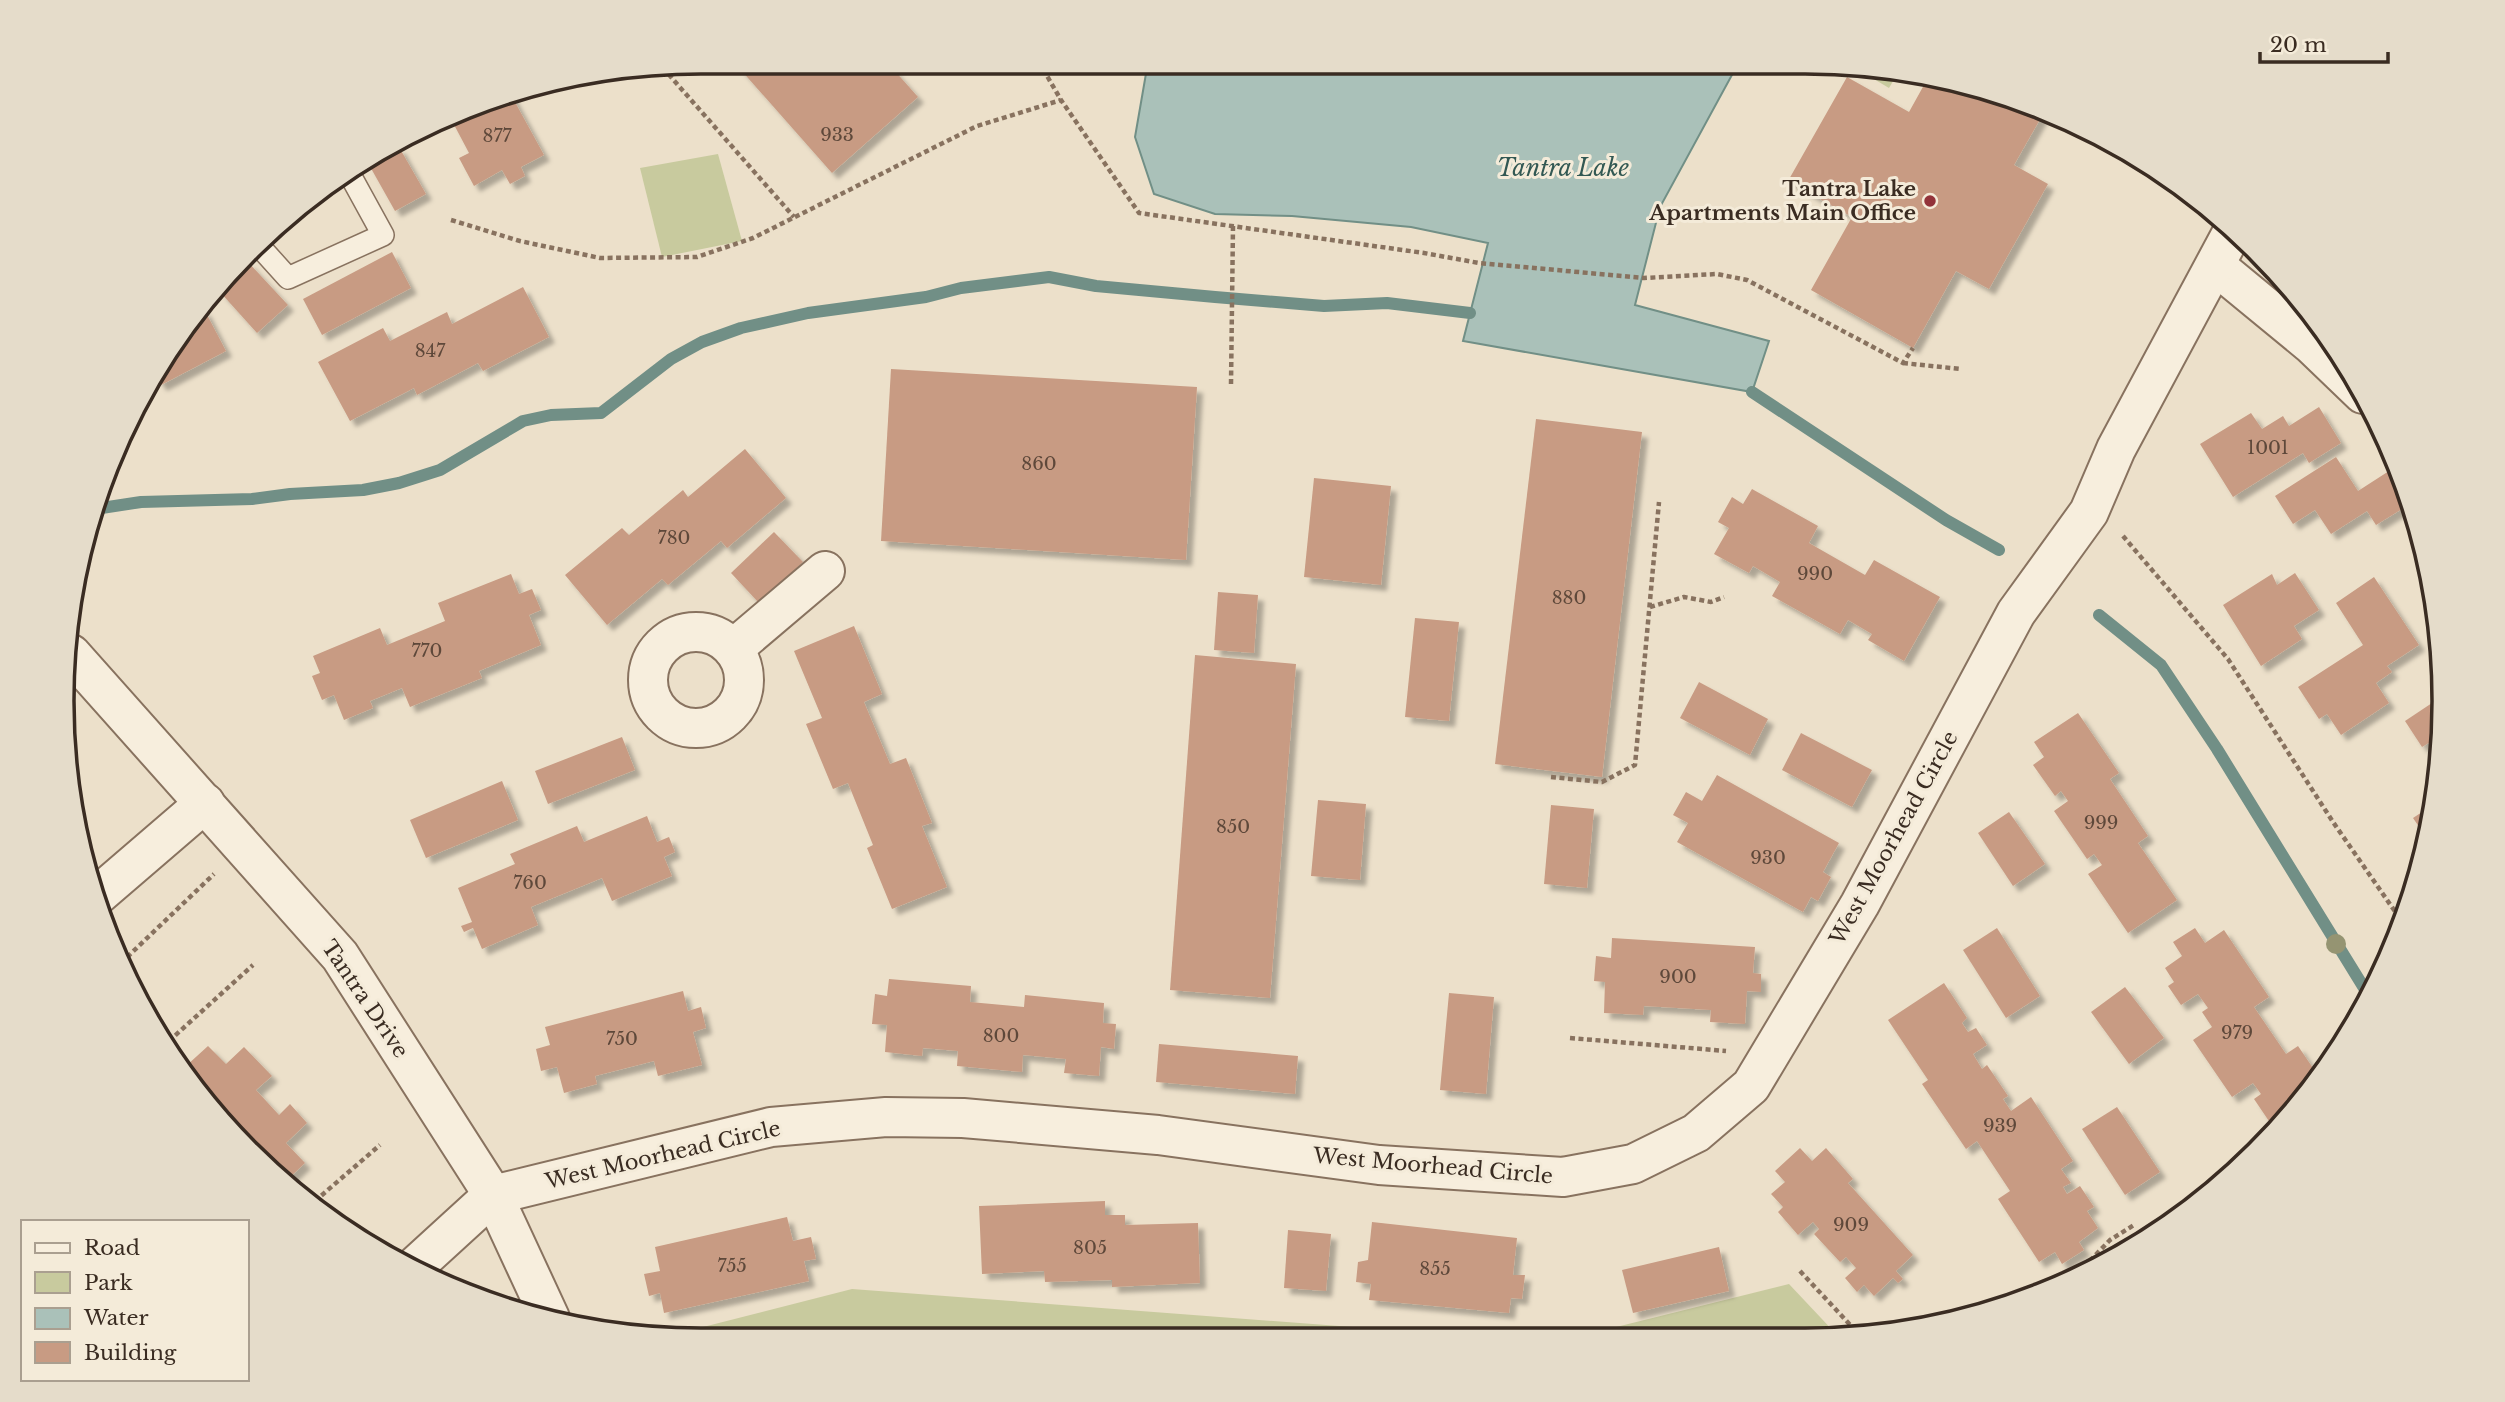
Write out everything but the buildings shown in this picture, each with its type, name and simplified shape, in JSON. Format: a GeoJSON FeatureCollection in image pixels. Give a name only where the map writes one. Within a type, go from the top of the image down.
{"type":"FeatureCollection","features":[{"type":"Feature","properties":{"kind":"street","name":"West Moorhead Circle"},"geometry":{"type":"LineString","coordinates":[[493,1195],[771,1127],[886,1117],[963,1118],[1158,1135],[1379,1166],[1563,1177],[1633,1164],[1696,1133],[1751,1086],[1860,904],[2016,613],[2089,512],[2116,449],[2229,239]]}},
{"type":"Feature","properties":{"kind":"street"},"geometry":{"type":"LineString","coordinates":[[2216,265],[2335,367]]}},
{"type":"Feature","properties":{"kind":"street"},"geometry":{"type":"LineString","coordinates":[[733,649],[825,571]]}},
{"type":"Feature","properties":{"kind":"street","name":"Tantra Drive"},"geometry":{"type":"LineString","coordinates":[[75,659],[340,956],[493,1195],[546,1308]]}},
{"type":"Feature","properties":{"kind":"street"},"geometry":{"type":"LineString","coordinates":[[103,890],[205,803]]}},
{"type":"Feature","properties":{"kind":"street"},"geometry":{"type":"LineString","coordinates":[[420,1262],[493,1195]]}},
{"type":"Feature","properties":{"kind":"lane"},"geometry":{"type":"LineString","coordinates":[[264,251],[288,278],[383,235],[352,179]]}},
{"type":"Feature","properties":{"kind":"path"},"geometry":{"type":"LineString","coordinates":[[1046,74],[1139,213],[1479,263],[1644,278],[1717,274],[1747,280],[1903,363],[1961,369]]}},
{"type":"Feature","properties":{"kind":"path"},"geometry":{"type":"LineString","coordinates":[[669,75],[794,217]]}},
{"type":"Feature","properties":{"kind":"path"},"geometry":{"type":"LineString","coordinates":[[451,220],[520,241],[600,258],[697,257],[753,238],[977,126],[1061,100]]}},
{"type":"Feature","properties":{"kind":"path"},"geometry":{"type":"LineString","coordinates":[[1231,384],[1233,226]]}},
{"type":"Feature","properties":{"kind":"path"},"geometry":{"type":"LineString","coordinates":[[1903,363],[1913,348]]}},
{"type":"Feature","properties":{"kind":"path"},"geometry":{"type":"LineString","coordinates":[[1551,777],[1602,782],[1635,765],[1659,502]]}},
{"type":"Feature","properties":{"kind":"path"},"geometry":{"type":"LineString","coordinates":[[2089,512],[2126,538],[2228,659],[2333,822],[2395,911]]}},
{"type":"Feature","properties":{"kind":"path"},"geometry":{"type":"LineString","coordinates":[[1650,607],[1684,597],[1711,602],[1724,597]]}},
{"type":"Feature","properties":{"kind":"path"},"geometry":{"type":"LineString","coordinates":[[128,956],[244,847]]}},
{"type":"Feature","properties":{"kind":"path"},"geometry":{"type":"LineString","coordinates":[[172,1038],[253,965]]}},
{"type":"Feature","properties":{"kind":"path"},"geometry":{"type":"LineString","coordinates":[[1570,1038],[1734,1051]]}},
{"type":"Feature","properties":{"kind":"path"},"geometry":{"type":"LineString","coordinates":[[318,1198],[380,1145]]}},
{"type":"Feature","properties":{"kind":"path"},"geometry":{"type":"LineString","coordinates":[[2092,1258],[2110,1240],[2134,1225]]}},
{"type":"Feature","properties":{"kind":"path"},"geometry":{"type":"LineString","coordinates":[[1801,1271],[1852,1326]]}},
{"type":"Feature","properties":{"kind":"green space"},"geometry":{"type":"Polygon","coordinates":[[[1872,78],[1894,80],[1889,88],[1872,78]]]}},
{"type":"Feature","properties":{"kind":"green space"},"geometry":{"type":"Polygon","coordinates":[[[718,154],[742,241],[662,257],[640,168],[718,154]]]}},
{"type":"Feature","properties":{"kind":"green space"},"geometry":{"type":"Polygon","coordinates":[[[1789,1284],[1830,1327],[1804,1328],[1612,1328],[1789,1284]]]}},
{"type":"Feature","properties":{"kind":"green space"},"geometry":{"type":"Polygon","coordinates":[[[852,1289],[1366,1328],[701,1328],[852,1289]]]}},
{"type":"Feature","properties":{"kind":"water","name":"Tantra Lake"},"geometry":{"type":"Polygon","coordinates":[[[1146,74],[1732,74],[1660,207],[1635,305],[1769,341],[1752,392],[1463,341],[1488,243],[1411,227],[1292,216],[1215,214],[1154,194],[1135,137],[1146,74]]]}},
{"type":"Feature","properties":{"kind":"waterway"},"geometry":{"type":"LineString","coordinates":[[104,508],[141,502],[252,499],[363,490],[399,483],[440,470],[523,421],[551,415],[601,413],[671,359],[702,342],[741,328],[808,313],[926,297],[961,288],[1049,277],[1096,286],[1215,297],[1324,306],[1387,303],[1470,313]]}},
{"type":"Feature","properties":{"kind":"waterway"},"geometry":{"type":"LineString","coordinates":[[1752,392],[1946,520],[1999,550]]}},
{"type":"Feature","properties":{"kind":"waterway"},"geometry":{"type":"LineString","coordinates":[[2099,615],[2161,665],[2217,749],[2363,986]]}},
{"type":"Feature","properties":{"kind":"place","name":"Tantra Lake Apartments Main Office"},"geometry":{"type":"Point","coordinates":[1930,201]}}]}
